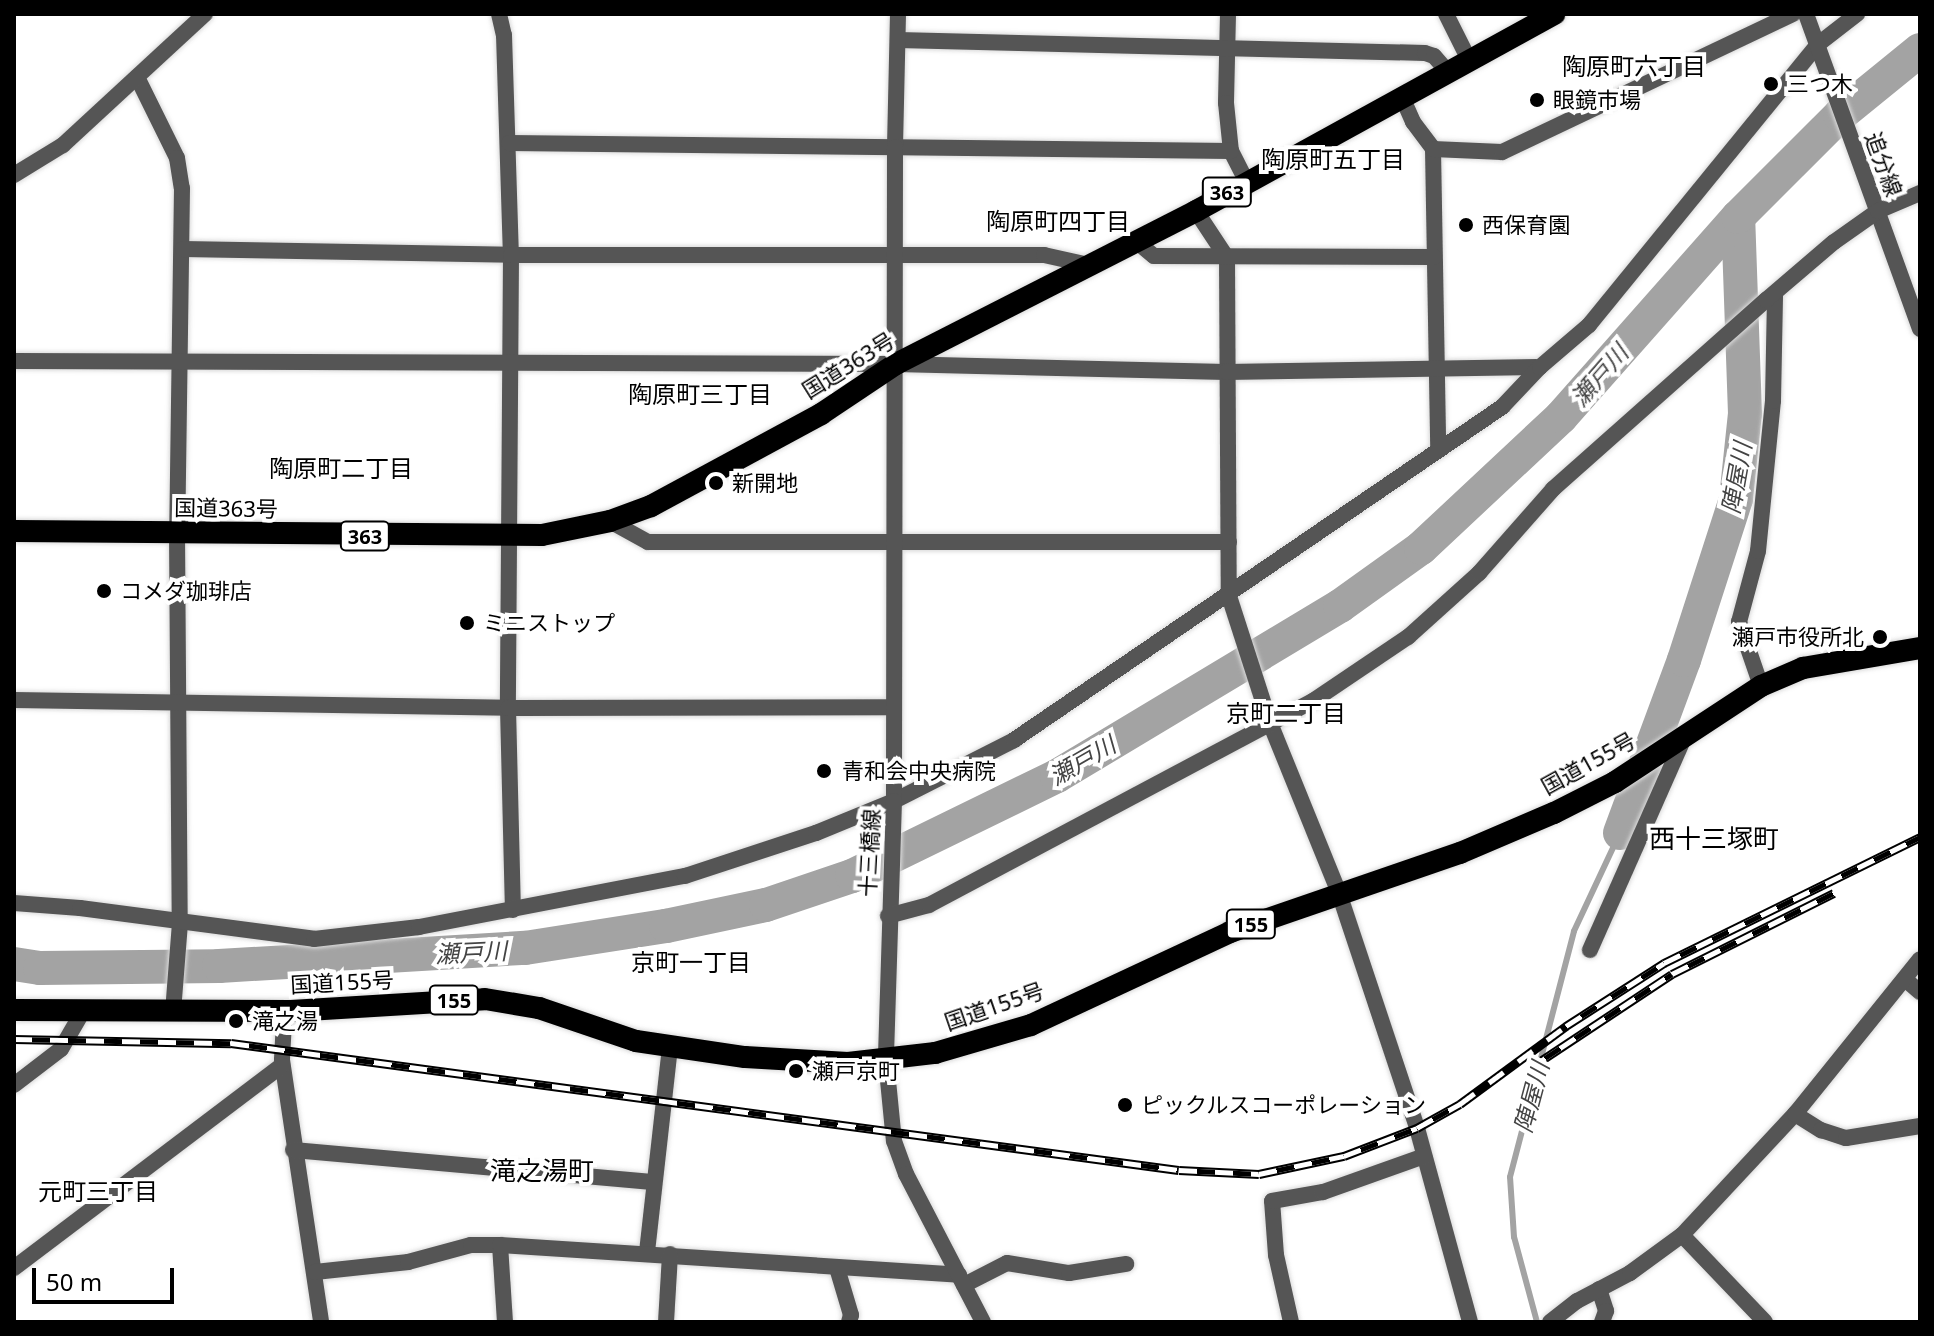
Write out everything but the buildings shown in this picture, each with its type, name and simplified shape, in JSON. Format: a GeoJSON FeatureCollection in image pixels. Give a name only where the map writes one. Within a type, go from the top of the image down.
{"type":"FeatureCollection","features":[{"type":"Feature","properties":{"kind":"highway","name":"国道363号"},"geometry":{"type":"LineString","coordinates":[[14,531],[510,535],[568,532],[610,521],[651,506],[821,414],[896,364],[1196,211],[1555,14]]}},
{"type":"Feature","properties":{"kind":"highway","name":"国道155号"},"geometry":{"type":"LineString","coordinates":[[14,1010],[83,1011],[174,1003],[291,1011],[455,1000],[509,1001],[636,1041],[670,1046],[813,1063],[886,1060],[935,1053],[1031,1025],[1230,932],[1460,853],[1615,782],[1761,686],[1803,668],[1920,648]]}},
{"type":"Feature","properties":{"kind":"street"},"geometry":{"type":"LineString","coordinates":[[14,175],[63,145],[205,14]]}},
{"type":"Feature","properties":{"kind":"street"},"geometry":{"type":"LineString","coordinates":[[499,14],[504,35],[511,255],[508,708],[513,910]]}},
{"type":"Feature","properties":{"kind":"street","name":"十三橋線"},"geometry":{"type":"LineString","coordinates":[[898,14],[894,801],[888,907],[886,1060],[894,1141],[906,1174],[983,1322]]}},
{"type":"Feature","properties":{"kind":"street"},"geometry":{"type":"LineString","coordinates":[[1228,14],[1226,103],[1231,151],[1246,181]]}},
{"type":"Feature","properties":{"kind":"street"},"geometry":{"type":"LineString","coordinates":[[1446,14],[1469,60]]}},
{"type":"Feature","properties":{"kind":"street"},"geometry":{"type":"LineString","coordinates":[[1433,149],[1502,152],[1793,14]]}},
{"type":"Feature","properties":{"kind":"street","name":"追分線"},"geometry":{"type":"LineString","coordinates":[[1806,14],[1920,329]]}},
{"type":"Feature","properties":{"kind":"street"},"geometry":{"type":"LineString","coordinates":[[14,903],[80,908],[180,930],[314,939],[513,910],[685,876],[816,833],[894,801],[1014,740],[1231,603],[1438,450],[1502,407],[1540,367],[1589,325],[1820,52],[1857,14]]}},
{"type":"Feature","properties":{"kind":"street"},"geometry":{"type":"LineString","coordinates":[[898,40],[1425,53],[1434,56],[1448,72]]}},
{"type":"Feature","properties":{"kind":"street"},"geometry":{"type":"LineString","coordinates":[[137,77],[177,158],[182,188],[177,532],[180,930],[174,1003]]}},
{"type":"Feature","properties":{"kind":"street"},"geometry":{"type":"LineString","coordinates":[[1402,97],[1413,122],[1433,149],[1438,450]]}},
{"type":"Feature","properties":{"kind":"street"},"geometry":{"type":"LineString","coordinates":[[509,143],[1231,151]]}},
{"type":"Feature","properties":{"kind":"street"},"geometry":{"type":"LineString","coordinates":[[888,907],[929,905],[1313,701],[1408,637],[1479,573],[1553,489],[1729,337],[1771,296],[1834,242],[1878,211],[1920,193]]}},
{"type":"Feature","properties":{"kind":"street"},"geometry":{"type":"LineString","coordinates":[[1196,211],[1227,258],[1231,603],[1270,723],[1339,893],[1424,1156],[1470,1322]]}},
{"type":"Feature","properties":{"kind":"street"},"geometry":{"type":"LineString","coordinates":[[1136,241],[1154,256],[1434,257]]}},
{"type":"Feature","properties":{"kind":"street"},"geometry":{"type":"LineString","coordinates":[[183,249],[511,255],[1044,255],[1089,265]]}},
{"type":"Feature","properties":{"kind":"street"},"geometry":{"type":"LineString","coordinates":[[1761,686],[1739,622],[1758,551],[1773,401],[1771,296]]}},
{"type":"Feature","properties":{"kind":"street"},"geometry":{"type":"LineString","coordinates":[[14,361],[896,364],[1226,372],[1540,367]]}},
{"type":"Feature","properties":{"kind":"street"},"geometry":{"type":"LineString","coordinates":[[610,521],[648,542],[1229,542]]}},
{"type":"Feature","properties":{"kind":"street"},"geometry":{"type":"LineString","coordinates":[[14,700],[508,708],[894,707]]}},
{"type":"Feature","properties":{"kind":"street"},"geometry":{"type":"LineString","coordinates":[[1590,950],[1681,737]]}},
{"type":"Feature","properties":{"kind":"street"},"geometry":{"type":"LineString","coordinates":[[1553,1320],[1599,1289],[1630,1273],[1682,1235],[1795,1114],[1920,959]]}},
{"type":"Feature","properties":{"kind":"street"},"geometry":{"type":"LineString","coordinates":[[1906,980],[1920,992]]}},
{"type":"Feature","properties":{"kind":"street"},"geometry":{"type":"LineString","coordinates":[[14,1085],[61,1049],[83,1011]]}},
{"type":"Feature","properties":{"kind":"street"},"geometry":{"type":"LineString","coordinates":[[291,1011],[282,1030],[282,1065],[321,1322]]}},
{"type":"Feature","properties":{"kind":"street"},"geometry":{"type":"LineString","coordinates":[[647,1252],[670,1046]]}},
{"type":"Feature","properties":{"kind":"street"},"geometry":{"type":"LineString","coordinates":[[14,1268],[282,1065]]}},
{"type":"Feature","properties":{"kind":"street"},"geometry":{"type":"LineString","coordinates":[[1795,1114],[1821,1130],[1846,1138],[1920,1126]]}},
{"type":"Feature","properties":{"kind":"street"},"geometry":{"type":"LineString","coordinates":[[293,1150],[653,1182]]}},
{"type":"Feature","properties":{"kind":"street"},"geometry":{"type":"LineString","coordinates":[[1291,1322],[1276,1255],[1272,1201],[1345,1185],[1424,1156]]}},
{"type":"Feature","properties":{"kind":"street"},"geometry":{"type":"LineString","coordinates":[[1682,1235],[1765,1322]]}},
{"type":"Feature","properties":{"kind":"street"},"geometry":{"type":"LineString","coordinates":[[315,1272],[408,1262],[471,1245],[647,1252],[962,1280],[1007,1263],[1069,1273],[1126,1264]]}},
{"type":"Feature","properties":{"kind":"street"},"geometry":{"type":"LineString","coordinates":[[500,1245],[505,1322]]}},
{"type":"Feature","properties":{"kind":"street"},"geometry":{"type":"LineString","coordinates":[[666,1322],[670,1254]]}},
{"type":"Feature","properties":{"kind":"street"},"geometry":{"type":"LineString","coordinates":[[837,1268],[851,1315],[849,1322]]}},
{"type":"Feature","properties":{"kind":"street"},"geometry":{"type":"LineString","coordinates":[[1599,1289],[1606,1311],[1602,1322]]}},
{"type":"Feature","properties":{"kind":"waterway","name":"瀬戸川"},"geometry":{"type":"LineString","coordinates":[[14,964],[40,968],[219,966],[525,948],[666,926],[766,905],[852,876],[1057,776],[1340,606],[1421,548],[1561,417],[1738,217],[1840,115],[1920,50]]}},
{"type":"Feature","properties":{"kind":"waterway","name":"陣屋川"},"geometry":{"type":"LineString","coordinates":[[1620,833],[1684,660],[1736,499],[1745,414],[1738,217]]}},
{"type":"Feature","properties":{"kind":"waterway","name":"陣屋川"},"geometry":{"type":"LineString","coordinates":[[1537,1322],[1514,1237],[1510,1177],[1574,931],[1620,833]]}},
{"type":"Feature","properties":{"kind":"railway"},"geometry":{"type":"LineString","coordinates":[[14,1039],[231,1043],[1179,1170],[1259,1174],[1344,1156],[1417,1128],[1460,1104],[1566,1026],[1664,963],[1920,837]]}},
{"type":"Feature","properties":{"kind":"railway"},"geometry":{"type":"LineString","coordinates":[[1530,1068],[1672,974],[1834,893]]}},
{"type":"Feature","properties":{"kind":"place","name":"三つ木"},"geometry":{"type":"Point","coordinates":[1771,84]}},
{"type":"Feature","properties":{"kind":"place","name":"眼鏡市場"},"geometry":{"type":"Point","coordinates":[1537,100]}},
{"type":"Feature","properties":{"kind":"place","name":"西保育園"},"geometry":{"type":"Point","coordinates":[1466,225]}},
{"type":"Feature","properties":{"kind":"place","name":"新開地"},"geometry":{"type":"Point","coordinates":[716,483]}},
{"type":"Feature","properties":{"kind":"place","name":"コメダ珈琲店"},"geometry":{"type":"Point","coordinates":[104,591]}},
{"type":"Feature","properties":{"kind":"place","name":"ミニストップ"},"geometry":{"type":"Point","coordinates":[467,623]}},
{"type":"Feature","properties":{"kind":"place","name":"瀬戸市役所北"},"geometry":{"type":"Point","coordinates":[1880,637]}},
{"type":"Feature","properties":{"kind":"place","name":"青和会中央病院"},"geometry":{"type":"Point","coordinates":[824,771]}},
{"type":"Feature","properties":{"kind":"place","name":"滝之湯"},"geometry":{"type":"Point","coordinates":[236,1021]}},
{"type":"Feature","properties":{"kind":"place","name":"瀬戸京町"},"geometry":{"type":"Point","coordinates":[796,1071]}},
{"type":"Feature","properties":{"kind":"place","name":"ピックルスコーポレーション"},"geometry":{"type":"Point","coordinates":[1125,1105]}},
{"type":"Feature","properties":{"kind":"district","name":"陶原町六丁目"},"geometry":{"type":"Point","coordinates":[1634,66]}},
{"type":"Feature","properties":{"kind":"district","name":"陶原町五丁目"},"geometry":{"type":"Point","coordinates":[1333,159]}},
{"type":"Feature","properties":{"kind":"district","name":"陶原町四丁目"},"geometry":{"type":"Point","coordinates":[1058,221]}},
{"type":"Feature","properties":{"kind":"district","name":"陶原町三丁目"},"geometry":{"type":"Point","coordinates":[700,394]}},
{"type":"Feature","properties":{"kind":"district","name":"陶原町二丁目"},"geometry":{"type":"Point","coordinates":[341,468]}},
{"type":"Feature","properties":{"kind":"district","name":"京町二丁目"},"geometry":{"type":"Point","coordinates":[1286,713]}},
{"type":"Feature","properties":{"kind":"district","name":"西十三塚町"},"geometry":{"type":"Point","coordinates":[1714,839]}},
{"type":"Feature","properties":{"kind":"district","name":"京町一丁目"},"geometry":{"type":"Point","coordinates":[691,962]}},
{"type":"Feature","properties":{"kind":"district","name":"滝之湯町"},"geometry":{"type":"Point","coordinates":[542,1171]}},
{"type":"Feature","properties":{"kind":"district","name":"元町三丁目"},"geometry":{"type":"Point","coordinates":[98,1191]}}]}
